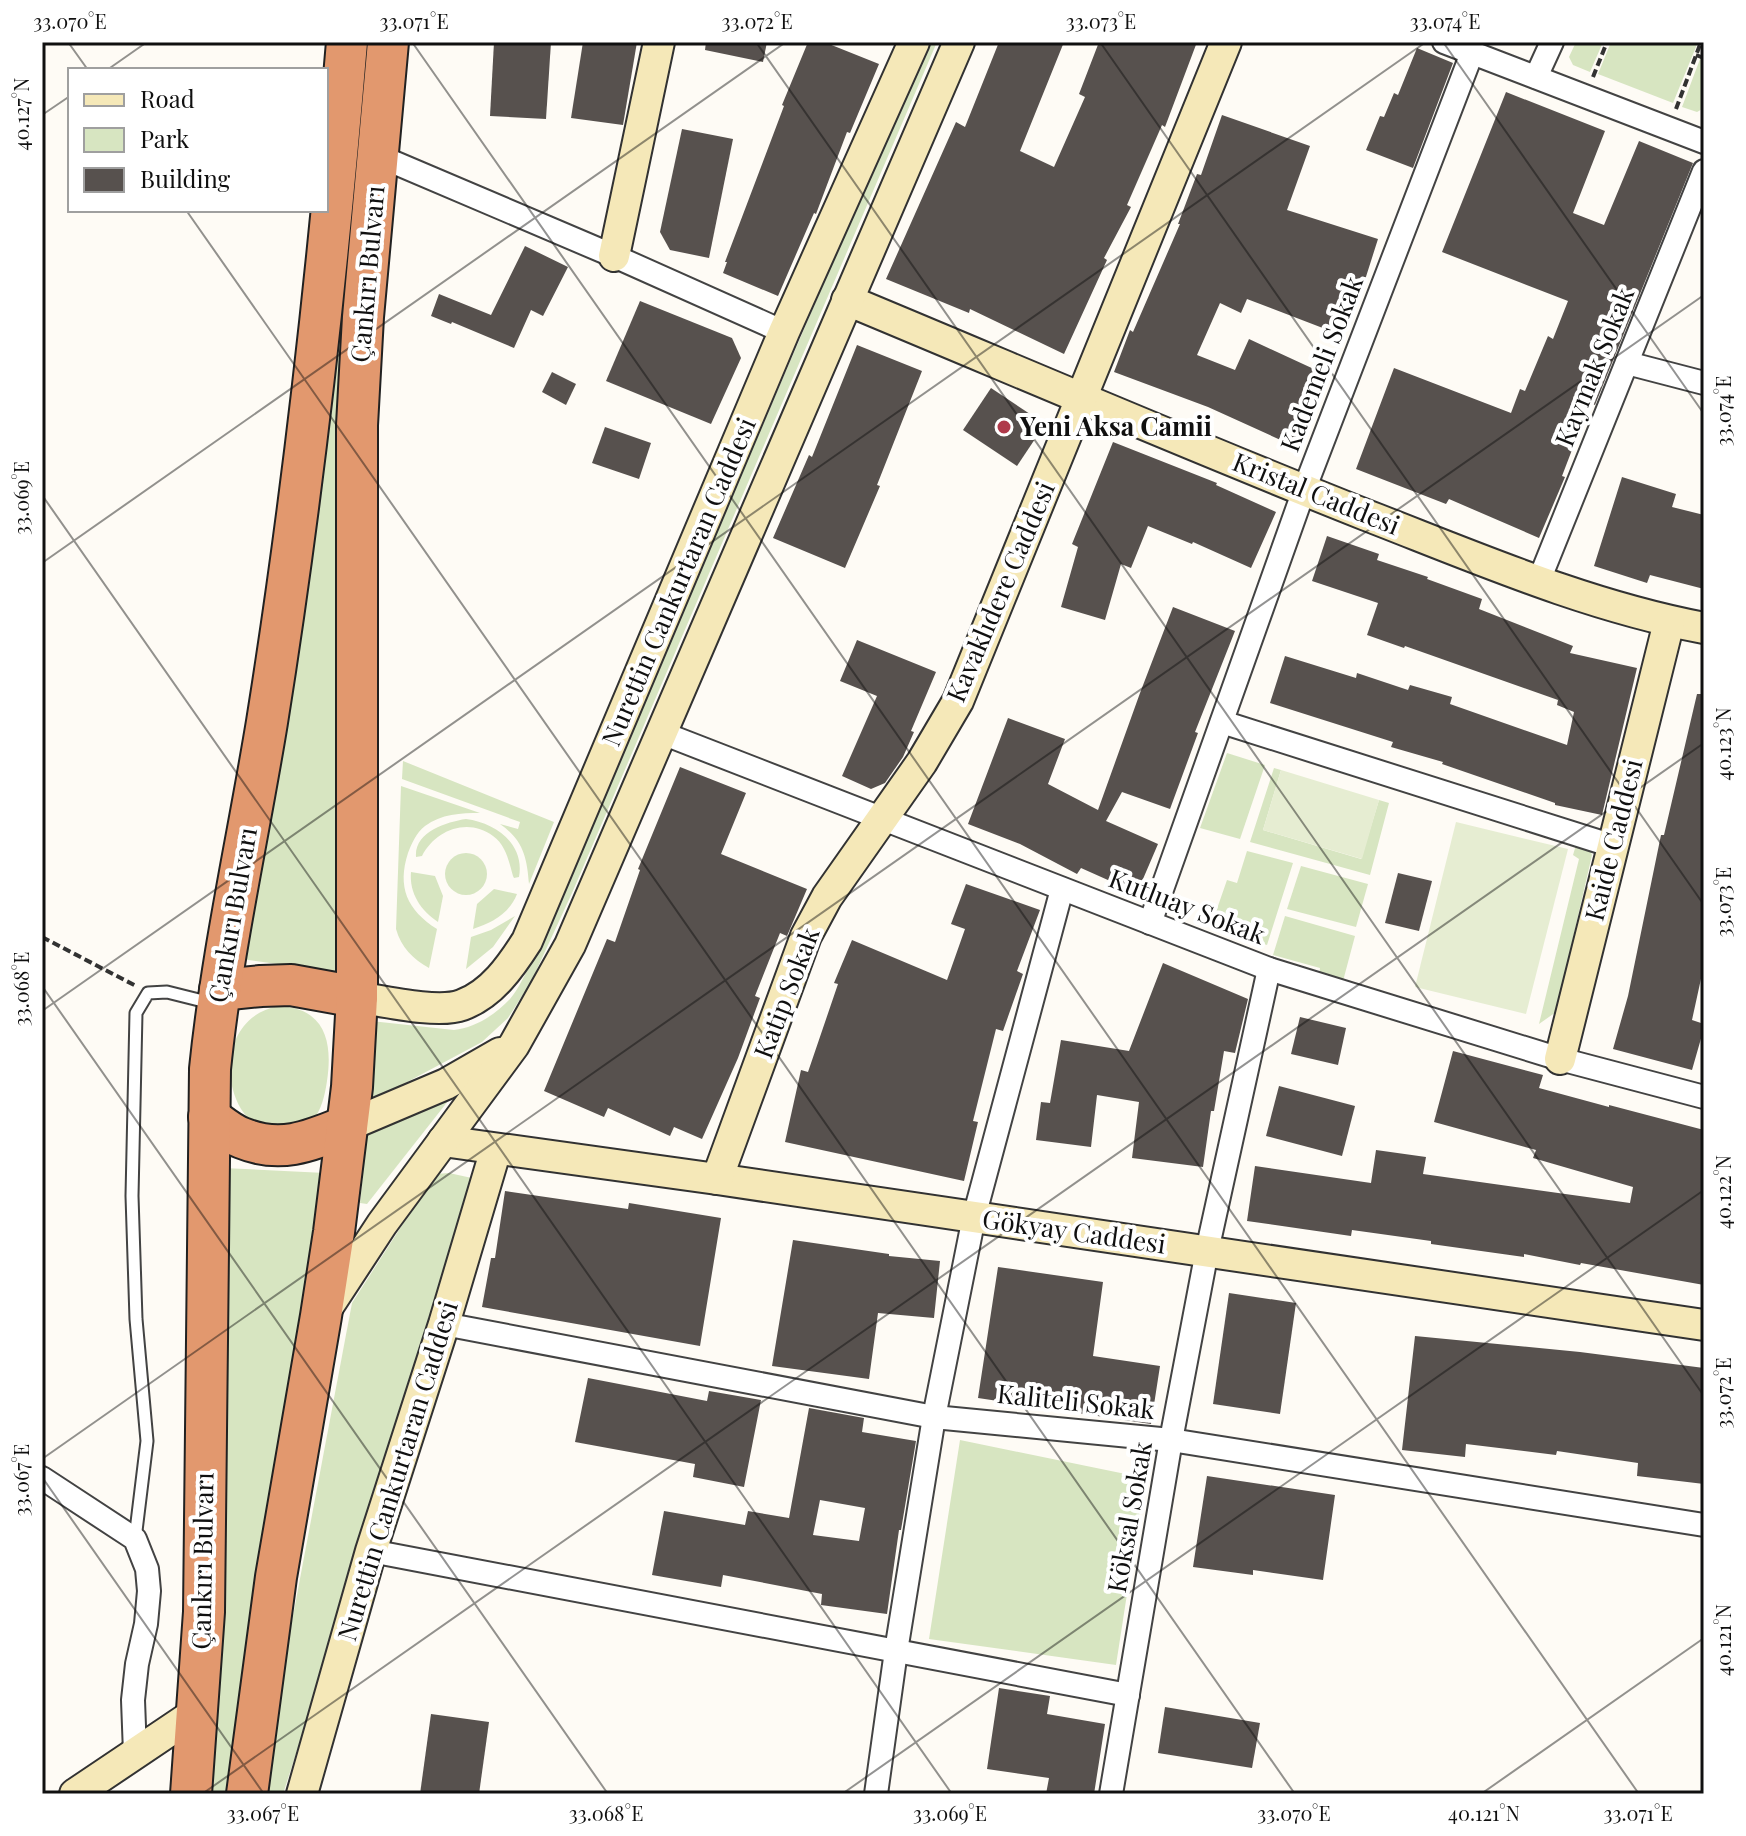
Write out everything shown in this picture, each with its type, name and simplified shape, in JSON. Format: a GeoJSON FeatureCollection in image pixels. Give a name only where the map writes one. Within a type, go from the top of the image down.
{"type":"FeatureCollection","features":[{"type":"Feature","properties":{"kind":"highway","name":"Çankırı Bulvarı"},"geometry":{"type":"LineString","coordinates":[[191,1794],[204,1612],[210,1069],[219,997],[267,721],[294,531],[335,179],[347,42]]}},
{"type":"Feature","properties":{"kind":"highway","name":"Çankırı Bulvarı"},"geometry":{"type":"LineString","coordinates":[[247,1794],[276,1577],[321,1316],[352,1087],[357,997],[357,425],[363,317],[388,42]]}},
{"type":"Feature","properties":{"kind":"highway"},"geometry":{"type":"LineString","coordinates":[[219,997],[261,986],[291,985],[357,997]]}},
{"type":"Feature","properties":{"kind":"highway"},"geometry":{"type":"LineString","coordinates":[[209,1117],[240,1138],[279,1146],[296,1145],[347,1126]]}},
{"type":"Feature","properties":{"kind":"street"},"geometry":{"type":"LineString","coordinates":[[614,256],[659,42]]}},
{"type":"Feature","properties":{"kind":"street","name":"Nurettin Cankurtaran Caddesi"},"geometry":{"type":"LineString","coordinates":[[357,997],[434,1007],[462,1005],[499,980],[527,941],[784,332],[914,42]]}},
{"type":"Feature","properties":{"kind":"street","name":"Nurettin Cankurtaran Caddesi"},"geometry":{"type":"LineString","coordinates":[[321,1316],[382,1224],[514,1045],[570,945],[959,42]]}},
{"type":"Feature","properties":{"kind":"street","name":"Kavaklıdere Caddesi"},"geometry":{"type":"LineString","coordinates":[[882,820],[922,762],[958,701],[1226,42]]}},
{"type":"Feature","properties":{"kind":"street"},"geometry":{"type":"LineString","coordinates":[[1444,42],[1704,142]]}},
{"type":"Feature","properties":{"kind":"street"},"geometry":{"type":"LineString","coordinates":[[1536,77],[1552,42]]}},
{"type":"Feature","properties":{"kind":"street","name":"Kademeli Sokak"},"geometry":{"type":"LineString","coordinates":[[1150,923],[1304,490],[1472,53]]}},
{"type":"Feature","properties":{"kind":"street"},"geometry":{"type":"LineString","coordinates":[[379,156],[784,332]]}},
{"type":"Feature","properties":{"kind":"street","name":"Kaymak Sokak"},"geometry":{"type":"LineString","coordinates":[[1538,583],[1704,171]]}},
{"type":"Feature","properties":{"kind":"street","name":"Kristal Caddesi"},"geometry":{"type":"LineString","coordinates":[[847,300],[1304,490],[1538,583],[1669,622],[1704,628]]}},
{"type":"Feature","properties":{"kind":"street"},"geometry":{"type":"LineString","coordinates":[[1627,363],[1704,383]]}},
{"type":"Feature","properties":{"kind":"street","name":"Kaide Caddesi"},"geometry":{"type":"LineString","coordinates":[[1560,1059],[1669,622]]}},
{"type":"Feature","properties":{"kind":"street"},"geometry":{"type":"LineString","coordinates":[[1222,722],[1613,846]]}},
{"type":"Feature","properties":{"kind":"street","name":"Kutluay Sokak"},"geometry":{"type":"LineString","coordinates":[[662,733],[1269,969],[1560,1059],[1704,1097]]}},
{"type":"Feature","properties":{"kind":"street","name":"Katip Sokak"},"geometry":{"type":"LineString","coordinates":[[717,1179],[806,936],[834,887],[882,820]]}},
{"type":"Feature","properties":{"kind":"street"},"geometry":{"type":"LineString","coordinates":[[876,1794],[934,1417],[974,1217],[1062,889]]}},
{"type":"Feature","properties":{"kind":"street","name":"Köksal Sokak"},"geometry":{"type":"LineString","coordinates":[[1111,1794],[1171,1440],[1207,1251],[1269,969]]}},
{"type":"Feature","properties":{"kind":"street"},"geometry":{"type":"LineString","coordinates":[[347,1126],[446,1084],[514,1045]]}},
{"type":"Feature","properties":{"kind":"street","name":"Gökyay Caddesi"},"geometry":{"type":"LineString","coordinates":[[443,1141],[1704,1325]]}},
{"type":"Feature","properties":{"kind":"street","name":"Nurettin Cankurtaran Caddesi"},"geometry":{"type":"LineString","coordinates":[[302,1794],[371,1551],[496,1149]]}},
{"type":"Feature","properties":{"kind":"street","name":"Kaliteli Sokak"},"geometry":{"type":"LineString","coordinates":[[444,1324],[934,1417],[1171,1440],[1704,1525]]}},
{"type":"Feature","properties":{"kind":"street"},"geometry":{"type":"LineString","coordinates":[[42,1478],[135,1539],[147,1569],[146,1624],[133,1700],[135,1753]]}},
{"type":"Feature","properties":{"kind":"street"},"geometry":{"type":"LineString","coordinates":[[371,1551],[1128,1695]]}},
{"type":"Feature","properties":{"kind":"street"},"geometry":{"type":"LineString","coordinates":[[75,1794],[197,1712]]}},
{"type":"Feature","properties":{"kind":"lane"},"geometry":{"type":"LineString","coordinates":[[135,1539],[147,1441],[136,1319],[132,1196],[136,1013],[148,993],[219,997]]}},
{"type":"Feature","properties":{"kind":"path"},"geometry":{"type":"LineString","coordinates":[[1593,77],[1607,42]]}},
{"type":"Feature","properties":{"kind":"path"},"geometry":{"type":"LineString","coordinates":[[1676,109],[1701,42]]}},
{"type":"Feature","properties":{"kind":"path"},"geometry":{"type":"LineString","coordinates":[[1696,55],[1704,58]]}},
{"type":"Feature","properties":{"kind":"path"},"geometry":{"type":"LineString","coordinates":[[42,937],[148,993]]}},
{"type":"Feature","properties":{"kind":"green space"},"geometry":{"type":"Polygon","coordinates":[[[363,42],[372,42],[339,410],[336,507],[341,973],[241,959],[363,42]]]}},
{"type":"Feature","properties":{"kind":"green space"},"geometry":{"type":"Polygon","coordinates":[[[928,42],[937,42],[531,982],[508,1018],[482,1042],[366,1104],[371,1021],[454,1030],[470,1026],[504,1005],[527,971],[928,42]]]}},
{"type":"Feature","properties":{"kind":"green space"},"geometry":{"type":"Polygon","coordinates":[[[1576,42],[1603,42],[1590,72],[1573,65],[1569,57],[1576,42]]]}},
{"type":"Feature","properties":{"kind":"green space"},"geometry":{"type":"Polygon","coordinates":[[[1611,42],[1698,42],[1673,103],[1598,74],[1611,42]]]}},
{"type":"Feature","properties":{"kind":"green space"},"geometry":{"type":"Polygon","coordinates":[[[1700,59],[1704,61],[1704,108],[1697,112],[1682,107],[1700,59]]]}},
{"type":"Feature","properties":{"kind":"green space"},"geometry":{"type":"Polygon","coordinates":[[[1227,753],[1265,765],[1240,839],[1200,828],[1227,753]]]}},
{"type":"Feature","properties":{"kind":"green space"},"geometry":{"type":"Polygon","coordinates":[[[403,761],[554,822],[529,884],[527,865],[519,843],[500,824],[518,829],[520,822],[402,779],[403,761]]]}},
{"type":"Feature","properties":{"kind":"green space"},"geometry":{"type":"Polygon","coordinates":[[[1274,768],[1281,770],[1263,830],[1361,859],[1379,800],[1389,803],[1370,875],[1250,842],[1274,768]]]}},
{"type":"Feature","properties":{"kind":"green space"},"geometry":{"type":"Polygon","coordinates":[[[1281,770],[1379,800],[1362,859],[1263,830],[1281,770]]]}},
{"type":"Feature","properties":{"kind":"green space"},"geometry":{"type":"Polygon","coordinates":[[[401,786],[480,813],[451,815],[431,822],[419,832],[408,853],[404,877],[407,897],[418,914],[437,929],[429,968],[408,952],[396,929],[401,786]]]}},
{"type":"Feature","properties":{"kind":"green space"},"geometry":{"type":"Polygon","coordinates":[[[466,819],[488,825],[506,837],[517,855],[519,877],[514,878],[501,844],[493,836],[473,827],[444,833],[422,856],[416,857],[420,841],[426,835],[441,826],[466,819]]]}},
{"type":"Feature","properties":{"kind":"green space"},"geometry":{"type":"Polygon","coordinates":[[[1456,822],[1568,849],[1526,1014],[1415,987],[1456,822]]]}},
{"type":"Feature","properties":{"kind":"green space"},"geometry":{"type":"Polygon","coordinates":[[[1576,845],[1590,850],[1592,855],[1556,1012],[1539,1024],[1579,859],[1573,855],[1576,845]]]}},
{"type":"Feature","properties":{"kind":"green space"},"geometry":{"type":"Polygon","coordinates":[[[1247,851],[1293,863],[1267,945],[1211,926],[1227,880],[1237,883],[1247,851]]]}},
{"type":"Feature","properties":{"kind":"green space"},"geometry":{"type":"Polygon","coordinates":[[[466,853],[481,859],[487,874],[481,889],[466,895],[451,889],[445,874],[451,859],[466,853]]]}},
{"type":"Feature","properties":{"kind":"green space"},"geometry":{"type":"Polygon","coordinates":[[[1301,866],[1368,884],[1356,927],[1287,909],[1301,866]]]}},
{"type":"Feature","properties":{"kind":"green space"},"geometry":{"type":"Polygon","coordinates":[[[411,872],[435,876],[443,896],[438,922],[417,901],[411,872]]]}},
{"type":"Feature","properties":{"kind":"green space"},"geometry":{"type":"Polygon","coordinates":[[[494,889],[517,894],[499,917],[473,929],[477,904],[494,889]]]}},
{"type":"Feature","properties":{"kind":"green space"},"geometry":{"type":"Polygon","coordinates":[[[515,916],[493,947],[466,969],[471,937],[515,916]]]}},
{"type":"Feature","properties":{"kind":"green space"},"geometry":{"type":"Polygon","coordinates":[[[1285,916],[1355,936],[1343,981],[1319,976],[1320,968],[1273,955],[1285,916]]]}},
{"type":"Feature","properties":{"kind":"green space"},"geometry":{"type":"Polygon","coordinates":[[[279,1006],[307,1013],[316,1020],[327,1041],[329,1067],[322,1102],[312,1121],[300,1127],[266,1126],[252,1121],[241,1109],[230,1078],[233,1046],[240,1032],[263,1011],[279,1006]]]}},
{"type":"Feature","properties":{"kind":"green space"},"geometry":{"type":"Polygon","coordinates":[[[452,1096],[367,1204],[360,1203],[367,1133],[452,1096]]]}},
{"type":"Feature","properties":{"kind":"green space"},"geometry":{"type":"Polygon","coordinates":[[[223,1168],[325,1173],[252,1599],[226,1794],[208,1794],[223,1168]]]}},
{"type":"Feature","properties":{"kind":"green space"},"geometry":{"type":"Polygon","coordinates":[[[449,1173],[481,1180],[283,1794],[267,1794],[279,1690],[352,1303],[435,1174],[449,1173]]]}},
{"type":"Feature","properties":{"kind":"green space"},"geometry":{"type":"Polygon","coordinates":[[[960,1440],[1145,1478],[1116,1665],[929,1639],[960,1440]]]}},
{"type":"Feature","properties":{"kind":"building"},"geometry":{"type":"Polygon","coordinates":[[[494,42],[551,42],[546,119],[490,116],[494,42]]]}},
{"type":"Feature","properties":{"kind":"building"},"geometry":{"type":"Polygon","coordinates":[[[583,42],[637,42],[623,125],[571,118],[583,42]]]}},
{"type":"Feature","properties":{"kind":"building"},"geometry":{"type":"Polygon","coordinates":[[[706,42],[767,42],[763,62],[705,50],[706,42]]]}},
{"type":"Feature","properties":{"kind":"building"},"geometry":{"type":"Polygon","coordinates":[[[808,42],[824,42],[879,64],[778,296],[723,273],[782,105],[808,42]]]}},
{"type":"Feature","properties":{"kind":"building"},"geometry":{"type":"Polygon","coordinates":[[[999,42],[1064,42],[1020,151],[1054,167],[1085,97],[1079,94],[1099,42],[1197,42],[1165,127],[1162,125],[1127,205],[1131,207],[1104,258],[1107,260],[1064,354],[970,309],[969,313],[886,279],[956,122],[965,127],[999,42]]]}},
{"type":"Feature","properties":{"kind":"building"},"geometry":{"type":"Polygon","coordinates":[[[1417,48],[1453,63],[1413,168],[1366,150],[1380,116],[1384,117],[1394,93],[1398,95],[1417,48]]]}},
{"type":"Feature","properties":{"kind":"building"},"geometry":{"type":"Polygon","coordinates":[[[1506,92],[1605,131],[1573,213],[1604,225],[1639,141],[1693,163],[1595,405],[1590,403],[1562,476],[1565,477],[1539,538],[1449,499],[1446,504],[1356,469],[1394,368],[1511,413],[1520,389],[1525,391],[1548,336],[1553,339],[1568,301],[1442,252],[1506,92]]]}},
{"type":"Feature","properties":{"kind":"building"},"geometry":{"type":"Polygon","coordinates":[[[1222,115],[1310,146],[1287,210],[1378,239],[1364,283],[1341,335],[1247,299],[1241,313],[1220,303],[1197,355],[1235,370],[1249,339],[1329,376],[1296,447],[1208,407],[1114,372],[1130,330],[1133,332],[1180,224],[1197,174],[1201,175],[1222,115]]]}},
{"type":"Feature","properties":{"kind":"building"},"geometry":{"type":"Polygon","coordinates":[[[682,129],[733,139],[709,258],[670,250],[660,232],[682,129]]]}},
{"type":"Feature","properties":{"kind":"building"},"geometry":{"type":"Polygon","coordinates":[[[525,246],[568,267],[543,316],[531,310],[514,348],[431,316],[439,294],[491,315],[525,246]]]}},
{"type":"Feature","properties":{"kind":"building"},"geometry":{"type":"Polygon","coordinates":[[[640,301],[732,338],[741,358],[711,424],[606,381],[640,301]]]}},
{"type":"Feature","properties":{"kind":"building"},"geometry":{"type":"Polygon","coordinates":[[[857,345],[922,371],[877,485],[880,486],[845,568],[773,538],[809,455],[812,457],[857,345]]]}},
{"type":"Feature","properties":{"kind":"building"},"geometry":{"type":"Polygon","coordinates":[[[552,372],[576,384],[566,405],[542,392],[552,372]]]}},
{"type":"Feature","properties":{"kind":"building","name":"Yeni Aksa Camii"},"geometry":{"type":"Polygon","coordinates":[[[991,388],[1045,424],[1017,466],[963,430],[991,388]]]}},
{"type":"Feature","properties":{"kind":"building"},"geometry":{"type":"Polygon","coordinates":[[[605,427],[651,443],[639,479],[592,463],[605,427]]]}},
{"type":"Feature","properties":{"kind":"building"},"geometry":{"type":"Polygon","coordinates":[[[1113,442],[1217,483],[1276,512],[1251,568],[1148,526],[1131,568],[1121,564],[1105,620],[1061,607],[1078,547],[1072,544],[1113,442]]]}},
{"type":"Feature","properties":{"kind":"building"},"geometry":{"type":"Polygon","coordinates":[[[1622,477],[1676,494],[1672,507],[1704,515],[1704,589],[1650,575],[1647,583],[1594,566],[1622,477]]]}},
{"type":"Feature","properties":{"kind":"building"},"geometry":{"type":"Polygon","coordinates":[[[1327,536],[1379,554],[1377,560],[1482,599],[1479,609],[1573,646],[1570,653],[1637,668],[1602,815],[1555,805],[1443,762],[1391,747],[1393,742],[1270,703],[1285,656],[1356,678],[1357,673],[1408,690],[1410,685],[1452,697],[1450,704],[1567,745],[1574,712],[1557,705],[1558,700],[1367,635],[1378,603],[1312,581],[1327,536]]]}},
{"type":"Feature","properties":{"kind":"building"},"geometry":{"type":"Polygon","coordinates":[[[1173,607],[1235,631],[1195,732],[1198,733],[1170,809],[1122,792],[1106,821],[1158,844],[1137,893],[1081,868],[1077,874],[1020,844],[968,824],[1008,718],[1065,739],[1048,784],[1098,810],[1173,607]]]}},
{"type":"Feature","properties":{"kind":"building"},"geometry":{"type":"Polygon","coordinates":[[[857,640],[936,672],[903,757],[885,783],[871,789],[842,776],[877,696],[840,681],[857,640]]]}},
{"type":"Feature","properties":{"kind":"building"},"geometry":{"type":"Polygon","coordinates":[[[1697,694],[1704,694],[1704,965],[1692,1020],[1704,1024],[1704,1028],[1692,1070],[1613,1049],[1628,996],[1661,835],[1664,835],[1697,694]]]}},
{"type":"Feature","properties":{"kind":"building"},"geometry":{"type":"Polygon","coordinates":[[[680,767],[746,793],[721,854],[807,889],[787,936],[780,933],[755,996],[760,998],[738,1058],[702,1139],[674,1127],[670,1136],[608,1108],[604,1117],[544,1091],[607,939],[615,942],[638,869],[680,767]]]}},
{"type":"Feature","properties":{"kind":"building"},"geometry":{"type":"Polygon","coordinates":[[[1398,873],[1432,881],[1419,931],[1385,923],[1398,873]]]}},
{"type":"Feature","properties":{"kind":"building"},"geometry":{"type":"Polygon","coordinates":[[[966,884],[1040,910],[1017,971],[1023,974],[1003,1031],[996,1029],[973,1121],[978,1122],[964,1181],[785,1142],[801,1070],[808,1072],[838,984],[834,983],[852,940],[947,980],[965,929],[951,924],[966,884]]]}},
{"type":"Feature","properties":{"kind":"building"},"geometry":{"type":"Polygon","coordinates":[[[1163,963],[1248,999],[1235,1053],[1224,1051],[1203,1167],[1132,1158],[1139,1102],[1097,1095],[1091,1147],[1036,1140],[1041,1102],[1050,1103],[1061,1040],[1129,1051],[1163,963]]]}},
{"type":"Feature","properties":{"kind":"building"},"geometry":{"type":"Polygon","coordinates":[[[1300,1017],[1346,1028],[1338,1065],[1291,1054],[1300,1017]]]}},
{"type":"Feature","properties":{"kind":"building"},"geometry":{"type":"Polygon","coordinates":[[[1453,1051],[1543,1075],[1539,1088],[1704,1130],[1704,1285],[1524,1254],[1524,1257],[1352,1230],[1351,1236],[1247,1221],[1255,1166],[1371,1183],[1376,1150],[1426,1157],[1423,1174],[1630,1203],[1633,1187],[1533,1158],[1536,1150],[1434,1122],[1453,1051]]]}},
{"type":"Feature","properties":{"kind":"building"},"geometry":{"type":"Polygon","coordinates":[[[1279,1086],[1355,1106],[1342,1156],[1266,1136],[1279,1086]]]}},
{"type":"Feature","properties":{"kind":"building"},"geometry":{"type":"Polygon","coordinates":[[[505,1191],[628,1209],[629,1203],[721,1218],[700,1346],[482,1307],[491,1258],[495,1258],[505,1191]]]}},
{"type":"Feature","properties":{"kind":"building"},"geometry":{"type":"Polygon","coordinates":[[[793,1240],[940,1261],[934,1318],[878,1313],[869,1379],[772,1366],[793,1240]]]}},
{"type":"Feature","properties":{"kind":"building"},"geometry":{"type":"Polygon","coordinates":[[[998,1267],[1103,1282],[1093,1356],[1160,1366],[1151,1424],[978,1398],[998,1267]]]}},
{"type":"Feature","properties":{"kind":"building"},"geometry":{"type":"Polygon","coordinates":[[[1229,1293],[1296,1303],[1280,1414],[1213,1404],[1229,1293]]]}},
{"type":"Feature","properties":{"kind":"building"},"geometry":{"type":"Polygon","coordinates":[[[1415,1336],[1704,1368],[1704,1484],[1637,1476],[1638,1463],[1557,1451],[1556,1455],[1466,1444],[1465,1457],[1402,1450],[1415,1336]]]}},
{"type":"Feature","properties":{"kind":"building"},"geometry":{"type":"Polygon","coordinates":[[[588,1378],[707,1401],[709,1391],[761,1400],[744,1487],[693,1477],[695,1464],[575,1442],[588,1378]]]}},
{"type":"Feature","properties":{"kind":"building"},"geometry":{"type":"Polygon","coordinates":[[[809,1408],[864,1418],[862,1432],[916,1441],[887,1614],[821,1605],[822,1594],[723,1575],[721,1587],[652,1575],[664,1511],[745,1525],[748,1511],[789,1518],[809,1408]],[[820,1500],[813,1535],[859,1541],[865,1508],[820,1500]]]}},
{"type":"Feature","properties":{"kind":"building"},"geometry":{"type":"Polygon","coordinates":[[[1207,1476],[1335,1495],[1323,1580],[1253,1570],[1253,1575],[1193,1567],[1207,1476]]]}},
{"type":"Feature","properties":{"kind":"building"},"geometry":{"type":"Polygon","coordinates":[[[999,1688],[1050,1696],[1047,1714],[1105,1724],[1094,1794],[1046,1794],[1049,1778],[987,1769],[999,1688]]]}},
{"type":"Feature","properties":{"kind":"building"},"geometry":{"type":"Polygon","coordinates":[[[1165,1707],[1260,1723],[1252,1768],[1158,1753],[1165,1707]]]}},
{"type":"Feature","properties":{"kind":"building"},"geometry":{"type":"Polygon","coordinates":[[[431,1714],[489,1722],[479,1794],[420,1794],[431,1714]]]}},
{"type":"Feature","properties":{"kind":"place","name":"Yeni Aksa Camii"},"geometry":{"type":"Point","coordinates":[1004,427]}}]}
